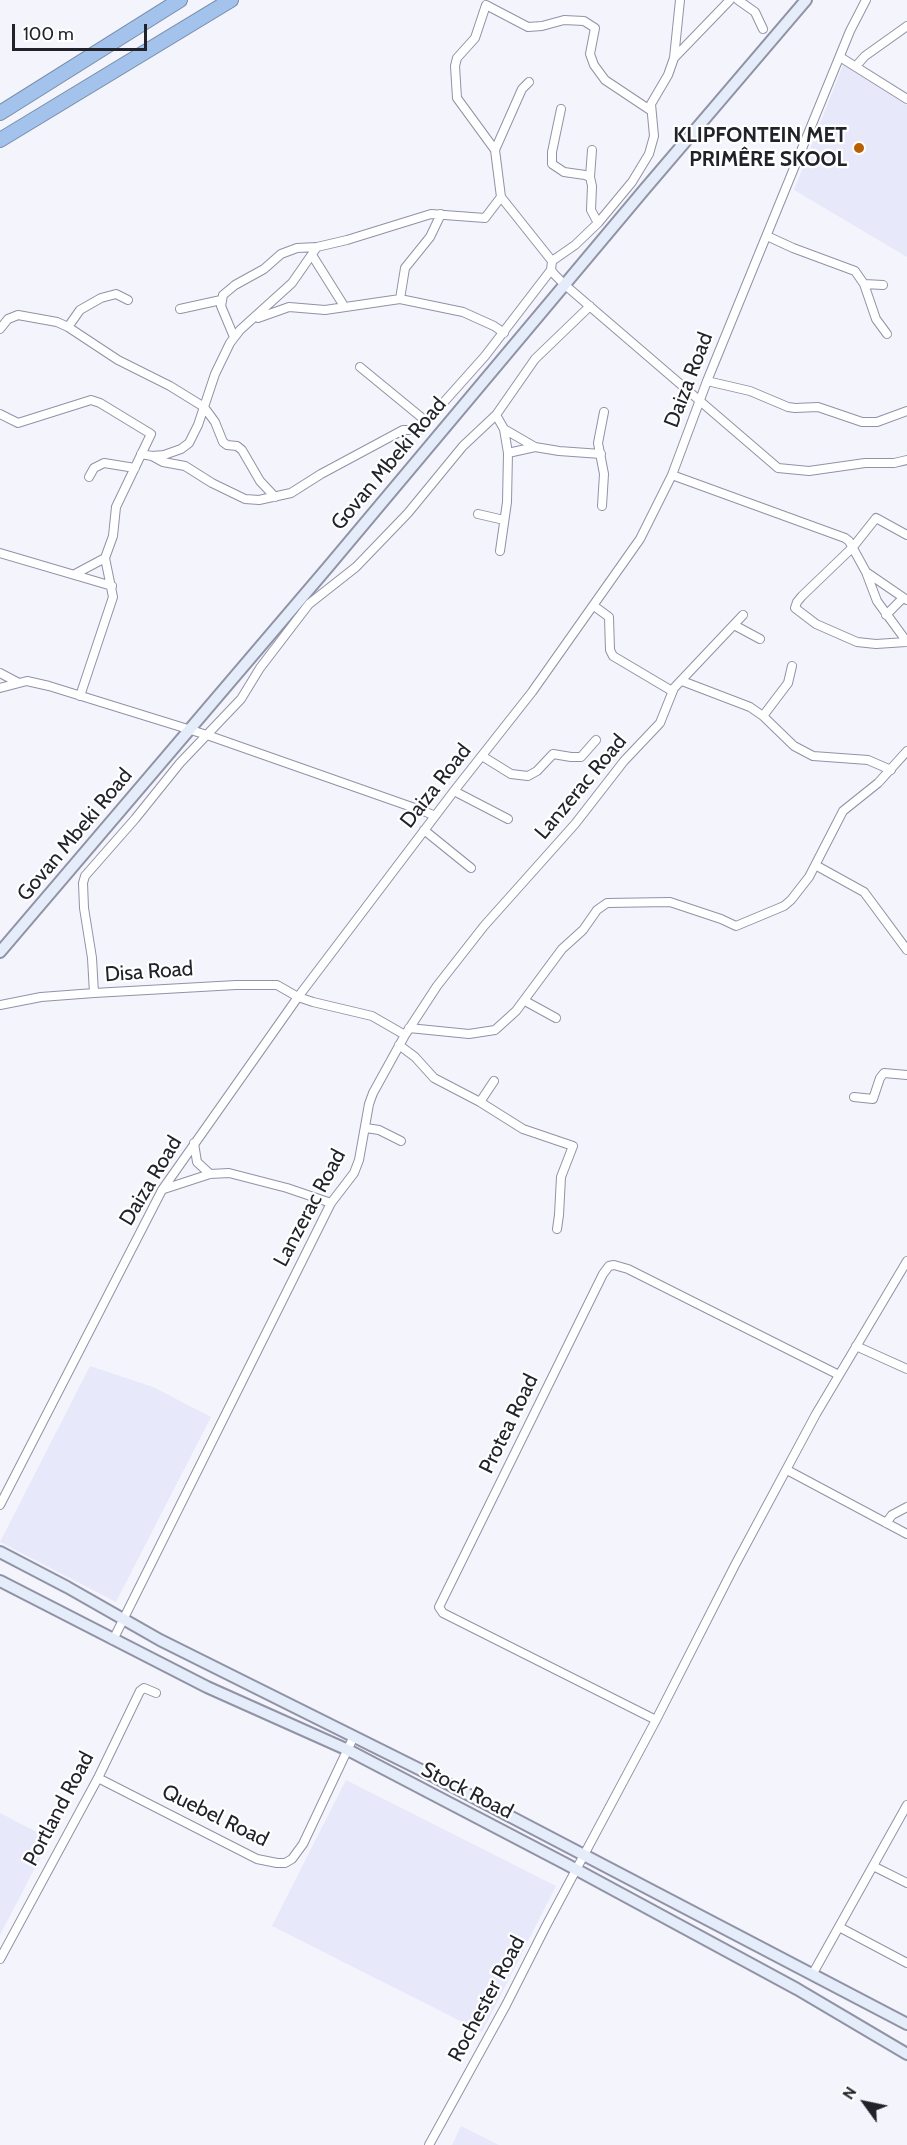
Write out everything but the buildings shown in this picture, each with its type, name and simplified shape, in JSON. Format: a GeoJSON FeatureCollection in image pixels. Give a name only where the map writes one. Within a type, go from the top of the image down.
{"type":"FeatureCollection","features":[{"type":"Feature","properties":{"kind":"highway"},"geometry":{"type":"LineString","coordinates":[[0,113],[180,0]]}},
{"type":"Feature","properties":{"kind":"highway"},"geometry":{"type":"LineString","coordinates":[[0,140],[231,0]]}},
{"type":"Feature","properties":{"kind":"main road","name":"Govan Mbeki Road"},"geometry":{"type":"LineString","coordinates":[[0,952],[807,0]]}},
{"type":"Feature","properties":{"kind":"main road","name":"Stock Road"},"geometry":{"type":"LineString","coordinates":[[0,1552],[160,1640],[584,1855],[907,2024]]}},
{"type":"Feature","properties":{"kind":"main road","name":"Stock Road"},"geometry":{"type":"LineString","coordinates":[[0,1581],[207,1687],[348,1750],[742,1959],[907,2054]]}},
{"type":"Feature","properties":{"kind":"street"},"geometry":{"type":"LineString","coordinates":[[141,454],[152,456],[163,462],[185,466],[212,483],[252,501],[275,497],[295,490],[405,429],[417,431],[427,423],[504,333],[552,265],[598,223],[632,182],[649,154],[654,136],[650,110],[653,99],[668,75],[674,58],[680,0]]}},
{"type":"Feature","properties":{"kind":"street"},"geometry":{"type":"LineString","coordinates":[[674,58],[730,0]]}},
{"type":"Feature","properties":{"kind":"street"},"geometry":{"type":"LineString","coordinates":[[738,0],[755,12],[763,30]]}},
{"type":"Feature","properties":{"kind":"street","name":"Daiza Road"},"geometry":{"type":"LineString","coordinates":[[0,1505],[162,1190],[298,997],[532,692],[640,539],[672,475],[699,400],[840,57],[866,0]]}},
{"type":"Feature","properties":{"kind":"street"},"geometry":{"type":"LineString","coordinates":[[650,110],[609,83],[594,64],[590,54],[596,32],[593,25],[584,21],[573,20],[528,27],[486,5],[475,38],[457,58],[456,87],[460,102],[495,150],[501,197],[565,285],[778,468],[809,471],[865,463],[905,462]]}},
{"type":"Feature","properties":{"kind":"street"},"geometry":{"type":"LineString","coordinates":[[856,66],[865,56],[907,26]]}},
{"type":"Feature","properties":{"kind":"street"},"geometry":{"type":"LineString","coordinates":[[840,57],[907,99]]}},
{"type":"Feature","properties":{"kind":"street"},"geometry":{"type":"LineString","coordinates":[[495,150],[522,89],[529,82]]}},
{"type":"Feature","properties":{"kind":"street"},"geometry":{"type":"LineString","coordinates":[[561,110],[552,152],[552,164],[564,172],[590,177]]}},
{"type":"Feature","properties":{"kind":"street"},"geometry":{"type":"LineString","coordinates":[[592,150],[591,210],[598,223]]}},
{"type":"Feature","properties":{"kind":"street"},"geometry":{"type":"LineString","coordinates":[[234,336],[222,310],[223,295],[235,285],[262,271],[281,254],[297,248],[317,247],[347,240],[414,218],[441,214],[485,218],[501,197]]}},
{"type":"Feature","properties":{"kind":"street"},"geometry":{"type":"LineString","coordinates":[[400,298],[405,268],[430,237],[441,214]]}},
{"type":"Feature","properties":{"kind":"street"},"geometry":{"type":"LineString","coordinates":[[767,236],[793,249],[855,271],[864,284],[876,320],[887,334]]}},
{"type":"Feature","properties":{"kind":"street"},"geometry":{"type":"LineString","coordinates":[[152,456],[171,453],[189,443],[204,407],[209,387],[224,352],[234,336],[292,283],[317,247]]}},
{"type":"Feature","properties":{"kind":"street"},"geometry":{"type":"LineString","coordinates":[[312,255],[345,306]]}},
{"type":"Feature","properties":{"kind":"street"},"geometry":{"type":"LineString","coordinates":[[864,284],[883,285]]}},
{"type":"Feature","properties":{"kind":"street"},"geometry":{"type":"LineString","coordinates":[[68,327],[80,310],[101,298],[116,294],[128,300]]}},
{"type":"Feature","properties":{"kind":"street"},"geometry":{"type":"LineString","coordinates":[[252,321],[285,307],[321,310],[400,298],[464,312],[504,333]]}},
{"type":"Feature","properties":{"kind":"street"},"geometry":{"type":"LineString","coordinates":[[180,309],[221,300]]}},
{"type":"Feature","properties":{"kind":"street"},"geometry":{"type":"LineString","coordinates":[[94,993],[92,958],[84,908],[84,878],[180,763],[241,699],[260,668],[309,604],[356,567],[408,513],[463,446],[496,415],[535,359],[590,306]]}},
{"type":"Feature","properties":{"kind":"street"},"geometry":{"type":"LineString","coordinates":[[2,323],[18,315],[57,322],[118,360],[170,386],[204,407],[215,422],[223,442],[242,450],[260,481],[275,497]]}},
{"type":"Feature","properties":{"kind":"street"},"geometry":{"type":"LineString","coordinates":[[360,367],[427,423]]}},
{"type":"Feature","properties":{"kind":"street"},"geometry":{"type":"LineString","coordinates":[[707,381],[750,391],[788,407],[818,407],[862,422],[877,422],[907,411]]}},
{"type":"Feature","properties":{"kind":"street"},"geometry":{"type":"LineString","coordinates":[[0,414],[18,423],[75,404],[97,401],[151,434],[116,507],[113,536],[105,558],[113,597],[80,696]]}},
{"type":"Feature","properties":{"kind":"street"},"geometry":{"type":"LineString","coordinates":[[602,506],[604,474],[598,439],[604,412]]}},
{"type":"Feature","properties":{"kind":"street"},"geometry":{"type":"LineString","coordinates":[[496,415],[504,429],[508,453],[508,489],[500,551]]}},
{"type":"Feature","properties":{"kind":"street"},"geometry":{"type":"LineString","coordinates":[[504,429],[535,447],[601,454]]}},
{"type":"Feature","properties":{"kind":"street"},"geometry":{"type":"LineString","coordinates":[[508,453],[535,447]]}},
{"type":"Feature","properties":{"kind":"street"},"geometry":{"type":"LineString","coordinates":[[89,477],[94,468],[104,463],[135,468]]}},
{"type":"Feature","properties":{"kind":"street"},"geometry":{"type":"LineString","coordinates":[[672,475],[845,538],[853,547],[866,572],[877,601],[907,642]]}},
{"type":"Feature","properties":{"kind":"street"},"geometry":{"type":"LineString","coordinates":[[478,514],[504,520]]}},
{"type":"Feature","properties":{"kind":"street"},"geometry":{"type":"LineString","coordinates":[[907,535],[876,518],[853,547],[795,605],[795,610],[816,624],[857,642],[876,644],[907,642]]}},
{"type":"Feature","properties":{"kind":"street"},"geometry":{"type":"LineString","coordinates":[[0,553],[112,586]]}},
{"type":"Feature","properties":{"kind":"street"},"geometry":{"type":"LineString","coordinates":[[75,574],[105,558]]}},
{"type":"Feature","properties":{"kind":"street"},"geometry":{"type":"LineString","coordinates":[[866,572],[905,599],[886,615]]}},
{"type":"Feature","properties":{"kind":"street"},"geometry":{"type":"LineString","coordinates":[[594,606],[609,617],[610,650],[613,656],[672,691],[743,615]]}},
{"type":"Feature","properties":{"kind":"street"},"geometry":{"type":"LineString","coordinates":[[734,625],[760,639]]}},
{"type":"Feature","properties":{"kind":"street"},"geometry":{"type":"LineString","coordinates":[[763,716],[788,683],[792,666]]}},
{"type":"Feature","properties":{"kind":"street"},"geometry":{"type":"LineString","coordinates":[[0,673],[18,682]]}},
{"type":"Feature","properties":{"kind":"street"},"geometry":{"type":"LineString","coordinates":[[682,681],[750,707],[763,716],[794,746],[813,756],[868,760],[891,770]]}},
{"type":"Feature","properties":{"kind":"street"},"geometry":{"type":"LineString","coordinates":[[0,688],[18,682],[35,682],[207,735],[435,816]]}},
{"type":"Feature","properties":{"kind":"street","name":"Lanzerac Road"},"geometry":{"type":"LineString","coordinates":[[113,1640],[330,1203],[354,1173],[359,1160],[373,1093],[407,1031],[437,986],[484,926],[663,719],[672,691]]}},
{"type":"Feature","properties":{"kind":"street"},"geometry":{"type":"LineString","coordinates":[[482,756],[511,774],[528,776],[537,771],[553,754],[571,758],[581,757],[596,740]]}},
{"type":"Feature","properties":{"kind":"street"},"geometry":{"type":"LineString","coordinates":[[407,1031],[469,1034],[489,1032],[501,1026],[525,1001],[562,949],[605,904],[666,901],[740,926],[788,903],[817,866],[843,811],[871,789],[907,751]]}},
{"type":"Feature","properties":{"kind":"street"},"geometry":{"type":"LineString","coordinates":[[454,791],[508,819]]}},
{"type":"Feature","properties":{"kind":"street"},"geometry":{"type":"LineString","coordinates":[[424,830],[471,868]]}},
{"type":"Feature","properties":{"kind":"street"},"geometry":{"type":"LineString","coordinates":[[817,866],[864,892],[907,950]]}},
{"type":"Feature","properties":{"kind":"street","name":"Disa Road"},"geometry":{"type":"LineString","coordinates":[[0,1005],[41,997],[94,993],[268,985],[281,986],[298,997],[372,1016],[407,1031]]}},
{"type":"Feature","properties":{"kind":"street"},"geometry":{"type":"LineString","coordinates":[[525,1001],[556,1018]]}},
{"type":"Feature","properties":{"kind":"street"},"geometry":{"type":"LineString","coordinates":[[399,1045],[415,1057],[434,1078],[480,1102],[523,1129],[573,1146],[561,1177],[560,1215],[557,1229]]}},
{"type":"Feature","properties":{"kind":"street"},"geometry":{"type":"LineString","coordinates":[[854,1097],[873,1099],[884,1072],[907,1075]]}},
{"type":"Feature","properties":{"kind":"street"},"geometry":{"type":"LineString","coordinates":[[480,1102],[494,1081]]}},
{"type":"Feature","properties":{"kind":"street"},"geometry":{"type":"LineString","coordinates":[[366,1128],[379,1130],[401,1141]]}},
{"type":"Feature","properties":{"kind":"street"},"geometry":{"type":"LineString","coordinates":[[194,1143],[197,1162],[210,1174]]}},
{"type":"Feature","properties":{"kind":"street"},"geometry":{"type":"LineString","coordinates":[[162,1190],[210,1174],[242,1175],[330,1203]]}},
{"type":"Feature","properties":{"kind":"street"},"geometry":{"type":"LineString","coordinates":[[584,1855],[735,1565],[839,1375],[907,1261]]}},
{"type":"Feature","properties":{"kind":"street","name":"Protea Road"},"geometry":{"type":"LineString","coordinates":[[656,1720],[443,1613],[439,1607],[603,1274],[609,1266],[614,1264],[628,1269],[839,1375]]}},
{"type":"Feature","properties":{"kind":"street"},"geometry":{"type":"LineString","coordinates":[[856,1346],[907,1369]]}},
{"type":"Feature","properties":{"kind":"street"},"geometry":{"type":"LineString","coordinates":[[787,1470],[907,1534]]}},
{"type":"Feature","properties":{"kind":"street"},"geometry":{"type":"LineString","coordinates":[[886,1523],[892,1515],[907,1507]]}},
{"type":"Feature","properties":{"kind":"street","name":"Portland Road"},"geometry":{"type":"LineString","coordinates":[[0,1959],[98,1778],[140,1691],[146,1688],[156,1693]]}},
{"type":"Feature","properties":{"kind":"street","name":"Quebel Road"},"geometry":{"type":"LineString","coordinates":[[98,1778],[257,1859],[285,1863],[303,1844],[354,1737]]}},
{"type":"Feature","properties":{"kind":"street"},"geometry":{"type":"LineString","coordinates":[[812,1975],[907,1805]]}},
{"type":"Feature","properties":{"kind":"street","name":"Rochester Road"},"geometry":{"type":"LineString","coordinates":[[429,2145],[506,2005],[584,1855]]}},
{"type":"Feature","properties":{"kind":"street"},"geometry":{"type":"LineString","coordinates":[[873,1866],[907,1883]]}},
{"type":"Feature","properties":{"kind":"street"},"geometry":{"type":"LineString","coordinates":[[839,1927],[907,1963]]}},
{"type":"Feature","properties":{"kind":"shaded area","name":"KLIPFONTEIN MET PRIMÊRE SKOOL"},"geometry":{"type":"Polygon","coordinates":[[[843,65],[907,105],[907,257],[794,190],[843,65]]]}},
{"type":"Feature","properties":{"kind":"shaded area"},"geometry":{"type":"Polygon","coordinates":[[[90,1366],[153,1387],[211,1417],[116,1602],[0,1542],[90,1366]]]}},
{"type":"Feature","properties":{"kind":"shaded area"},"geometry":{"type":"Polygon","coordinates":[[[346,1780],[556,1886],[482,2032],[272,1926],[346,1780]]]}},
{"type":"Feature","properties":{"kind":"shaded area"},"geometry":{"type":"Polygon","coordinates":[[[0,1813],[50,1839],[0,1935],[0,1813]]]}},
{"type":"Feature","properties":{"kind":"shaded area"},"geometry":{"type":"Polygon","coordinates":[[[461,2126],[499,2145],[452,2145],[461,2126]]]}},
{"type":"Feature","properties":{"kind":"place","name":"KLIPFONTEIN MET PRIMÊRE SKOOL"},"geometry":{"type":"Point","coordinates":[859,148]}}]}
